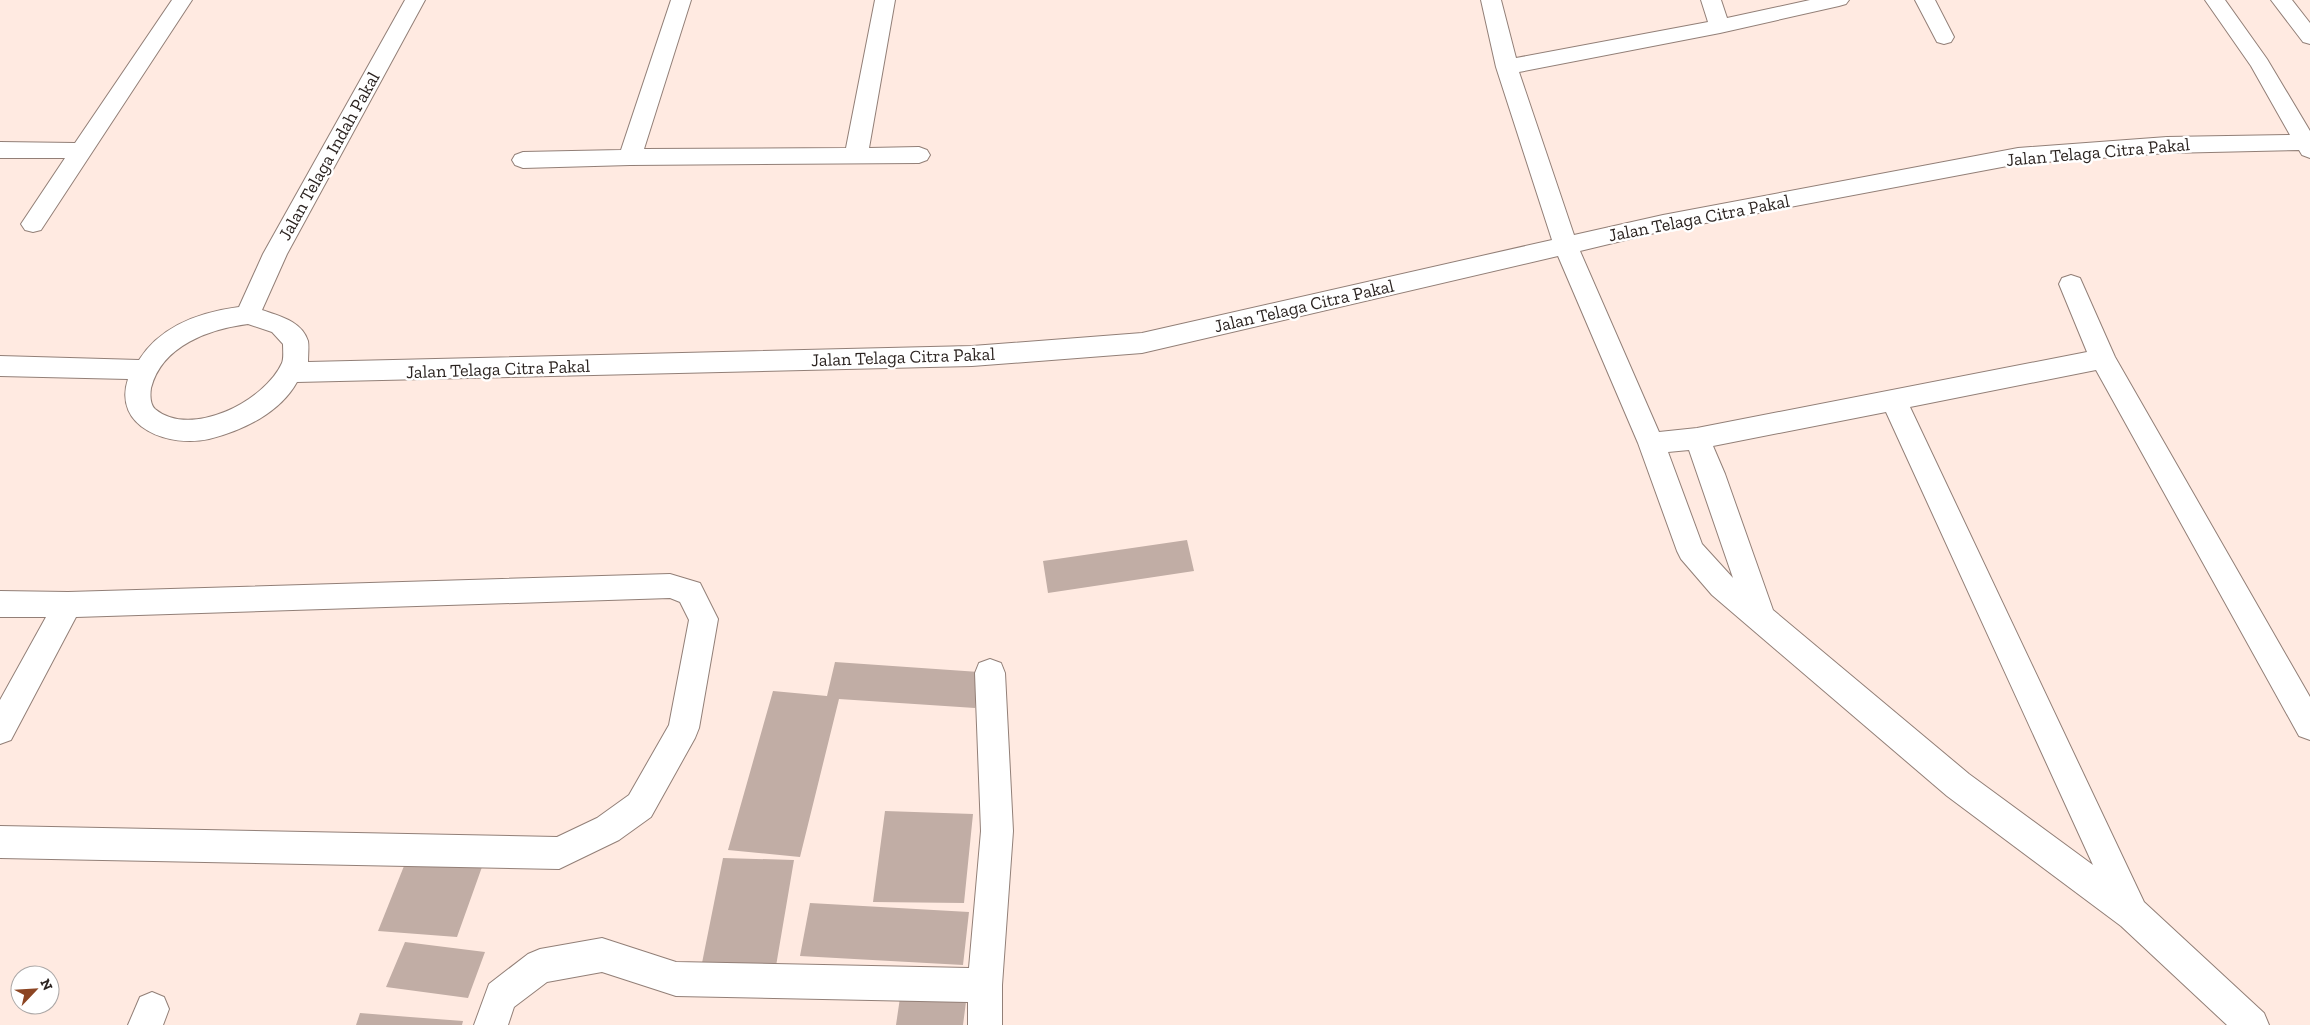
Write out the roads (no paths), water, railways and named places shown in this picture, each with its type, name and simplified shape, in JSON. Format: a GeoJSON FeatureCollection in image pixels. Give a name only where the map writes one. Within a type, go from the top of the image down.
{"type":"FeatureCollection","features":[{"type":"Feature","properties":{"kind":"street"},"geometry":{"type":"LineString","coordinates":[[33,224],[182,0]]}},
{"type":"Feature","properties":{"kind":"street","name":"Jalan Telaga Indah Pakal"},"geometry":{"type":"LineString","coordinates":[[248,315],[275,254],[415,0]]}},
{"type":"Feature","properties":{"kind":"street"},"geometry":{"type":"LineString","coordinates":[[630,157],[682,0]]}},
{"type":"Feature","properties":{"kind":"street"},"geometry":{"type":"LineString","coordinates":[[856,155],[885,0]]}},
{"type":"Feature","properties":{"kind":"street"},"geometry":{"type":"LineString","coordinates":[[1491,0],[1507,66],[1566,246],[1651,443],[1691,551],[1722,586],[1958,785],[2133,914],[2252,1025]]}},
{"type":"Feature","properties":{"kind":"street"},"geometry":{"type":"LineString","coordinates":[[1711,0],[1720,26]]}},
{"type":"Feature","properties":{"kind":"street"},"geometry":{"type":"LineString","coordinates":[[1507,66],[1720,26],[1839,0]]}},
{"type":"Feature","properties":{"kind":"street"},"geometry":{"type":"LineString","coordinates":[[1925,0],[1944,36]]}},
{"type":"Feature","properties":{"kind":"street"},"geometry":{"type":"LineString","coordinates":[[2215,0],[2260,64],[2308,144]]}},
{"type":"Feature","properties":{"kind":"street"},"geometry":{"type":"LineString","coordinates":[[2282,0],[2310,37]]}},
{"type":"Feature","properties":{"kind":"street","name":"Jalan Telaga Citra Pakal"},"geometry":{"type":"LineString","coordinates":[[291,372],[373,372],[972,356],[1142,344],[1663,223],[2018,156],[2167,145],[2308,144]]}},
{"type":"Feature","properties":{"kind":"street"},"geometry":{"type":"LineString","coordinates":[[0,150],[82,151]]}},
{"type":"Feature","properties":{"kind":"street"},"geometry":{"type":"LineString","coordinates":[[523,160],[630,157],[919,155]]}},
{"type":"Feature","properties":{"kind":"street"},"geometry":{"type":"LineString","coordinates":[[2071,284],[2103,359],[2310,726]]}},
{"type":"Feature","properties":{"kind":"street"},"geometry":{"type":"LineString","coordinates":[[248,315],[269,318],[285,326],[294,338],[297,354],[291,372],[279,391],[260,407],[236,421],[210,429],[186,431],[163,428],[147,419],[138,405],[137,388],[144,370],[158,352],[177,337],[200,325],[224,318],[248,315]]}},
{"type":"Feature","properties":{"kind":"street"},"geometry":{"type":"LineString","coordinates":[[1651,443],[1697,440],[2103,359]]}},
{"type":"Feature","properties":{"kind":"street"},"geometry":{"type":"LineString","coordinates":[[0,366],[144,370]]}},
{"type":"Feature","properties":{"kind":"street"},"geometry":{"type":"LineString","coordinates":[[1894,401],[2133,914]]}},
{"type":"Feature","properties":{"kind":"street"},"geometry":{"type":"LineString","coordinates":[[1697,440],[1712,474],[1761,618]]}},
{"type":"Feature","properties":{"kind":"street"},"geometry":{"type":"LineString","coordinates":[[0,604],[68,604],[670,586],[690,592],[704,619],[684,728],[640,806],[608,829],[559,853],[0,842]]}},
{"type":"Feature","properties":{"kind":"street"},"geometry":{"type":"LineString","coordinates":[[0,730],[68,604]]}},
{"type":"Feature","properties":{"kind":"street"},"geometry":{"type":"LineString","coordinates":[[985,1025],[985,985],[997,831],[990,674]]}},
{"type":"Feature","properties":{"kind":"street"},"geometry":{"type":"LineString","coordinates":[[491,1025],[501,996],[540,966],[602,954],[676,979],[985,985]]}}]}
